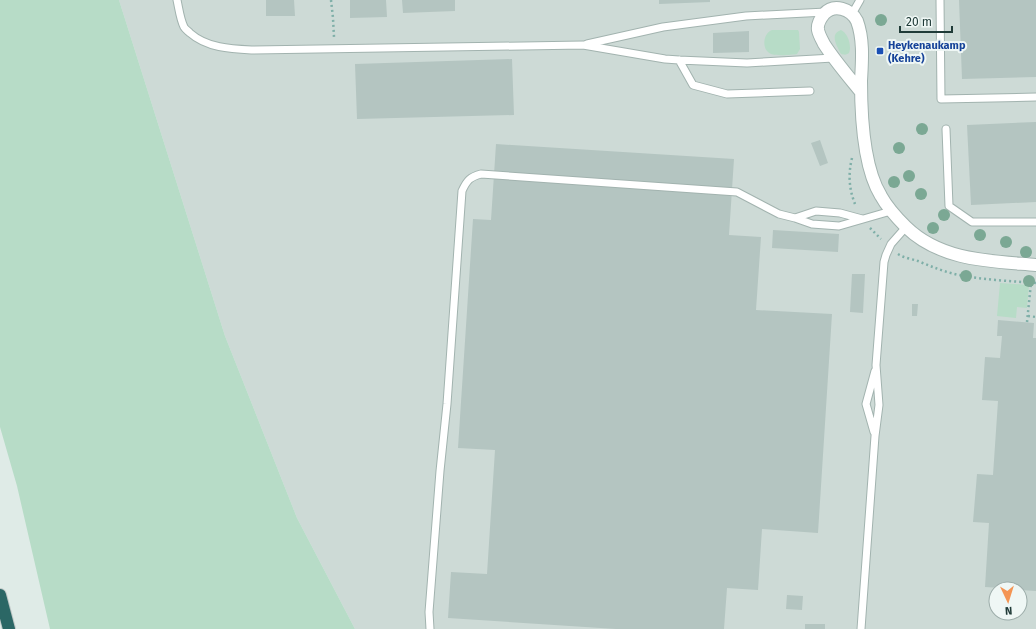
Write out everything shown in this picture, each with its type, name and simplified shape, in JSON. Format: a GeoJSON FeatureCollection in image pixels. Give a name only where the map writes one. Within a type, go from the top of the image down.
{"type":"FeatureCollection","features":[{"type":"Feature","properties":{"kind":"highway"},"geometry":{"type":"LineString","coordinates":[[0,595],[9,629]]}},
{"type":"Feature","properties":{"kind":"street"},"geometry":{"type":"LineString","coordinates":[[861,92],[833,58],[818,31],[818,25],[821,18],[826,12],[836,8],[844,9],[852,14],[856,20],[861,38],[861,92],[864,140],[873,180],[881,196],[892,211],[916,236],[931,245],[952,254],[975,260],[1036,265]]}},
{"type":"Feature","properties":{"kind":"lane"},"geometry":{"type":"LineString","coordinates":[[177,0],[184,28],[195,38],[213,45],[234,49],[252,50],[583,44],[663,27],[746,16],[826,12]]}},
{"type":"Feature","properties":{"kind":"lane"},"geometry":{"type":"LineString","coordinates":[[852,14],[860,0]]}},
{"type":"Feature","properties":{"kind":"lane"},"geometry":{"type":"LineString","coordinates":[[940,0],[941,100],[1036,97]]}},
{"type":"Feature","properties":{"kind":"lane"},"geometry":{"type":"LineString","coordinates":[[583,44],[664,59],[679,60],[748,63],[833,58]]}},
{"type":"Feature","properties":{"kind":"lane"},"geometry":{"type":"LineString","coordinates":[[679,60],[693,85],[727,94],[810,91]]}},
{"type":"Feature","properties":{"kind":"lane"},"geometry":{"type":"LineString","coordinates":[[946,129],[949,206],[972,222],[1036,222]]}},
{"type":"Feature","properties":{"kind":"lane"},"geometry":{"type":"LineString","coordinates":[[430,629],[429,612],[447,404],[462,191],[467,181],[474,176],[482,174],[737,192],[779,214],[812,224],[839,226],[892,211]]}},
{"type":"Feature","properties":{"kind":"lane"},"geometry":{"type":"LineString","coordinates":[[795,218],[816,211],[864,219]]}},
{"type":"Feature","properties":{"kind":"lane"},"geometry":{"type":"LineString","coordinates":[[862,629],[875,436],[879,405],[876,365],[884,262],[891,244],[906,227]]}},
{"type":"Feature","properties":{"kind":"lane"},"geometry":{"type":"LineString","coordinates":[[875,436],[866,404],[876,365]]}},
{"type":"Feature","properties":{"kind":"path"},"geometry":{"type":"LineString","coordinates":[[331,0],[334,18],[334,49]]}},
{"type":"Feature","properties":{"kind":"path"},"geometry":{"type":"LineString","coordinates":[[1027,322],[1031,283]]}},
{"type":"Feature","properties":{"kind":"path"},"geometry":{"type":"LineString","coordinates":[[1028,316],[1036,317]]}},
{"type":"Feature","properties":{"kind":"shaded area"},"geometry":{"type":"Polygon","coordinates":[[[119,0],[1036,0],[1036,629],[355,629],[297,518],[225,336],[119,0]]]}},
{"type":"Feature","properties":{"kind":"green space"},"geometry":{"type":"Polygon","coordinates":[[[0,0],[119,0],[225,336],[297,518],[355,629],[50,629],[17,486],[0,427],[0,0]]]}},
{"type":"Feature","properties":{"kind":"green space"},"geometry":{"type":"Polygon","coordinates":[[[772,30],[798,30],[800,49],[797,54],[776,55],[768,52],[764,42],[767,34],[772,30]]]}},
{"type":"Feature","properties":{"kind":"green space"},"geometry":{"type":"Polygon","coordinates":[[[841,30],[846,34],[850,43],[849,53],[845,55],[841,54],[835,40],[835,34],[841,30]]]}},
{"type":"Feature","properties":{"kind":"green space"},"geometry":{"type":"Polygon","coordinates":[[[1000,283],[1029,285],[1027,308],[1017,307],[1016,318],[997,316],[1000,283]]]}},
{"type":"Feature","properties":{"kind":"building"},"geometry":{"type":"Polygon","coordinates":[[[266,0],[294,0],[295,16],[266,16],[266,0]]]}},
{"type":"Feature","properties":{"kind":"building"},"geometry":{"type":"Polygon","coordinates":[[[350,0],[386,0],[387,17],[350,18],[350,0]]]}},
{"type":"Feature","properties":{"kind":"building"},"geometry":{"type":"Polygon","coordinates":[[[402,0],[455,0],[455,11],[403,13],[402,0]]]}},
{"type":"Feature","properties":{"kind":"building"},"geometry":{"type":"Polygon","coordinates":[[[659,0],[710,0],[710,2],[659,4],[659,0]]]}},
{"type":"Feature","properties":{"kind":"building"},"geometry":{"type":"Polygon","coordinates":[[[959,0],[1036,0],[1036,77],[962,79],[959,0]]]}},
{"type":"Feature","properties":{"kind":"building"},"geometry":{"type":"Polygon","coordinates":[[[749,31],[749,52],[713,53],[713,33],[749,31]]]}},
{"type":"Feature","properties":{"kind":"building"},"geometry":{"type":"Polygon","coordinates":[[[512,59],[514,115],[357,119],[355,64],[512,59]]]}},
{"type":"Feature","properties":{"kind":"building"},"geometry":{"type":"Polygon","coordinates":[[[1036,122],[1036,202],[971,205],[967,125],[1036,122]]]}},
{"type":"Feature","properties":{"kind":"building"},"geometry":{"type":"Polygon","coordinates":[[[820,140],[828,163],[820,166],[811,143],[820,140]]]}},
{"type":"Feature","properties":{"kind":"building"},"geometry":{"type":"Polygon","coordinates":[[[496,144],[734,159],[729,235],[761,237],[756,310],[832,314],[818,533],[762,529],[758,590],[727,588],[724,629],[616,629],[448,618],[451,572],[487,574],[495,450],[458,448],[473,219],[491,220],[496,144]]]}},
{"type":"Feature","properties":{"kind":"building"},"geometry":{"type":"Polygon","coordinates":[[[773,230],[839,234],[838,252],[772,248],[773,230]]]}},
{"type":"Feature","properties":{"kind":"building"},"geometry":{"type":"Polygon","coordinates":[[[852,274],[865,274],[863,313],[850,312],[852,274]]]}},
{"type":"Feature","properties":{"kind":"building"},"geometry":{"type":"Polygon","coordinates":[[[912,304],[918,304],[917,316],[912,316],[912,304]]]}},
{"type":"Feature","properties":{"kind":"building"},"geometry":{"type":"Polygon","coordinates":[[[998,320],[1034,323],[1033,338],[1036,338],[1036,591],[1028,590],[1028,581],[988,581],[988,587],[985,587],[989,523],[973,522],[977,474],[993,475],[998,401],[982,400],[985,357],[1000,358],[1002,336],[997,336],[998,320]]]}},
{"type":"Feature","properties":{"kind":"building"},"geometry":{"type":"Polygon","coordinates":[[[787,595],[803,596],[802,610],[786,609],[787,595]]]}},
{"type":"Feature","properties":{"kind":"building"},"geometry":{"type":"Polygon","coordinates":[[[805,624],[825,624],[825,629],[805,629],[805,624]]]}},
{"type":"Feature","properties":{"kind":"place","name":"Heykenaukamp (Kehre)"},"geometry":{"type":"Point","coordinates":[880,51]}}]}
